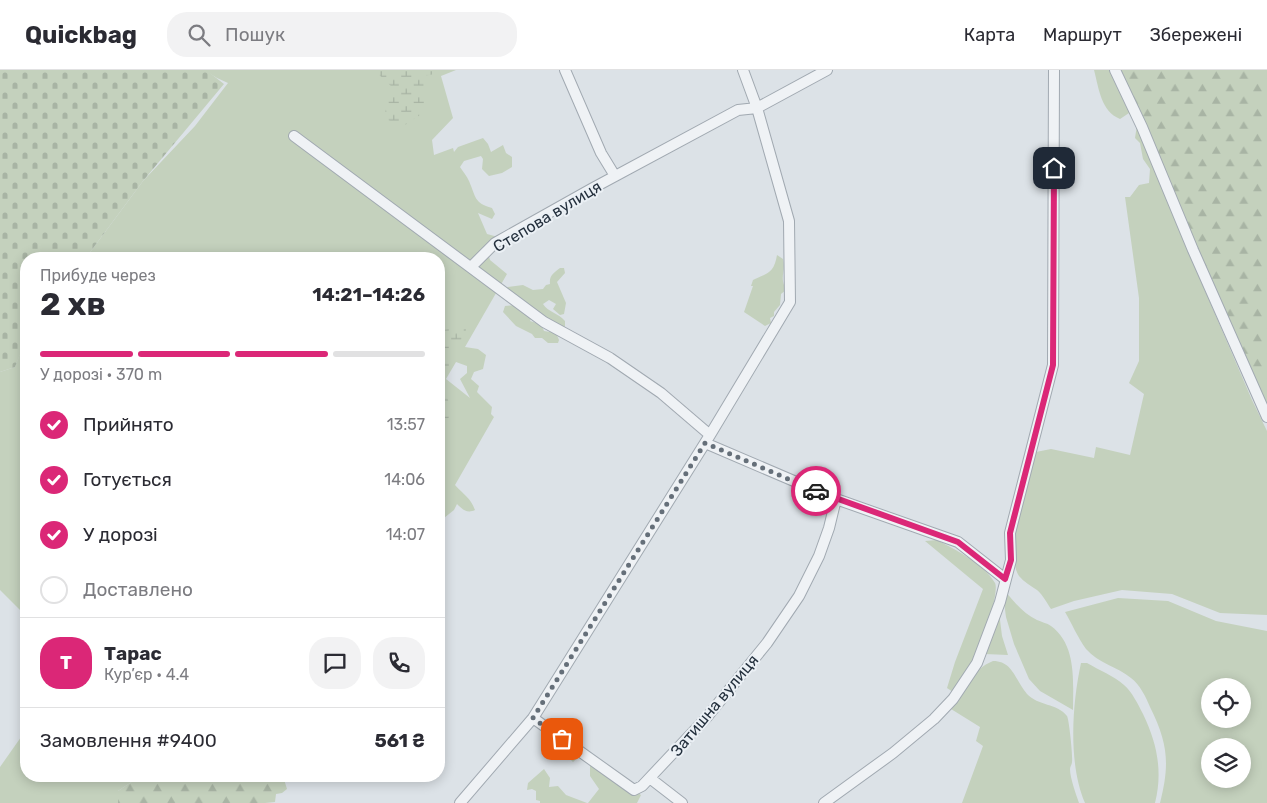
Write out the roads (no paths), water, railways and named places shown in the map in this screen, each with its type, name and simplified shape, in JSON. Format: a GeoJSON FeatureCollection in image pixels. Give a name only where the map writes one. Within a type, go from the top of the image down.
{"type":"FeatureCollection","features":[{"type":"Feature","properties":{"kind":"street","name":"Степова вулиця"},"geometry":{"type":"LineString","coordinates":[[565,70],[601,153],[615,176]]}},
{"type":"Feature","properties":{"kind":"street"},"geometry":{"type":"LineString","coordinates":[[460,803],[533,718],[790,302],[789,222],[743,70]]}},
{"type":"Feature","properties":{"kind":"street","name":"Степова вулиця"},"geometry":{"type":"LineString","coordinates":[[472,267],[495,244],[615,176],[738,110],[756,108],[827,70]]}},
{"type":"Feature","properties":{"kind":"street"},"geometry":{"type":"LineString","coordinates":[[824,803],[893,753],[934,719],[953,699],[977,663],[1000,602],[1011,560],[1010,533],[1053,365],[1054,70]]}},
{"type":"Feature","properties":{"kind":"street"},"geometry":{"type":"LineString","coordinates":[[1115,70],[1142,127],[1193,250],[1267,417]]}},
{"type":"Feature","properties":{"kind":"street"},"geometry":{"type":"LineString","coordinates":[[294,136],[544,322],[610,358],[661,393],[707,439],[836,499],[958,542],[1005,579]]}},
{"type":"Feature","properties":{"kind":"street","name":"Затишна вулиця"},"geometry":{"type":"LineString","coordinates":[[533,718],[634,790],[642,786],[651,779],[707,717],[767,643],[799,596],[819,556],[829,528],[836,499]]}},
{"type":"Feature","properties":{"kind":"street"},"geometry":{"type":"LineString","coordinates":[[651,779],[682,803]]}}]}
